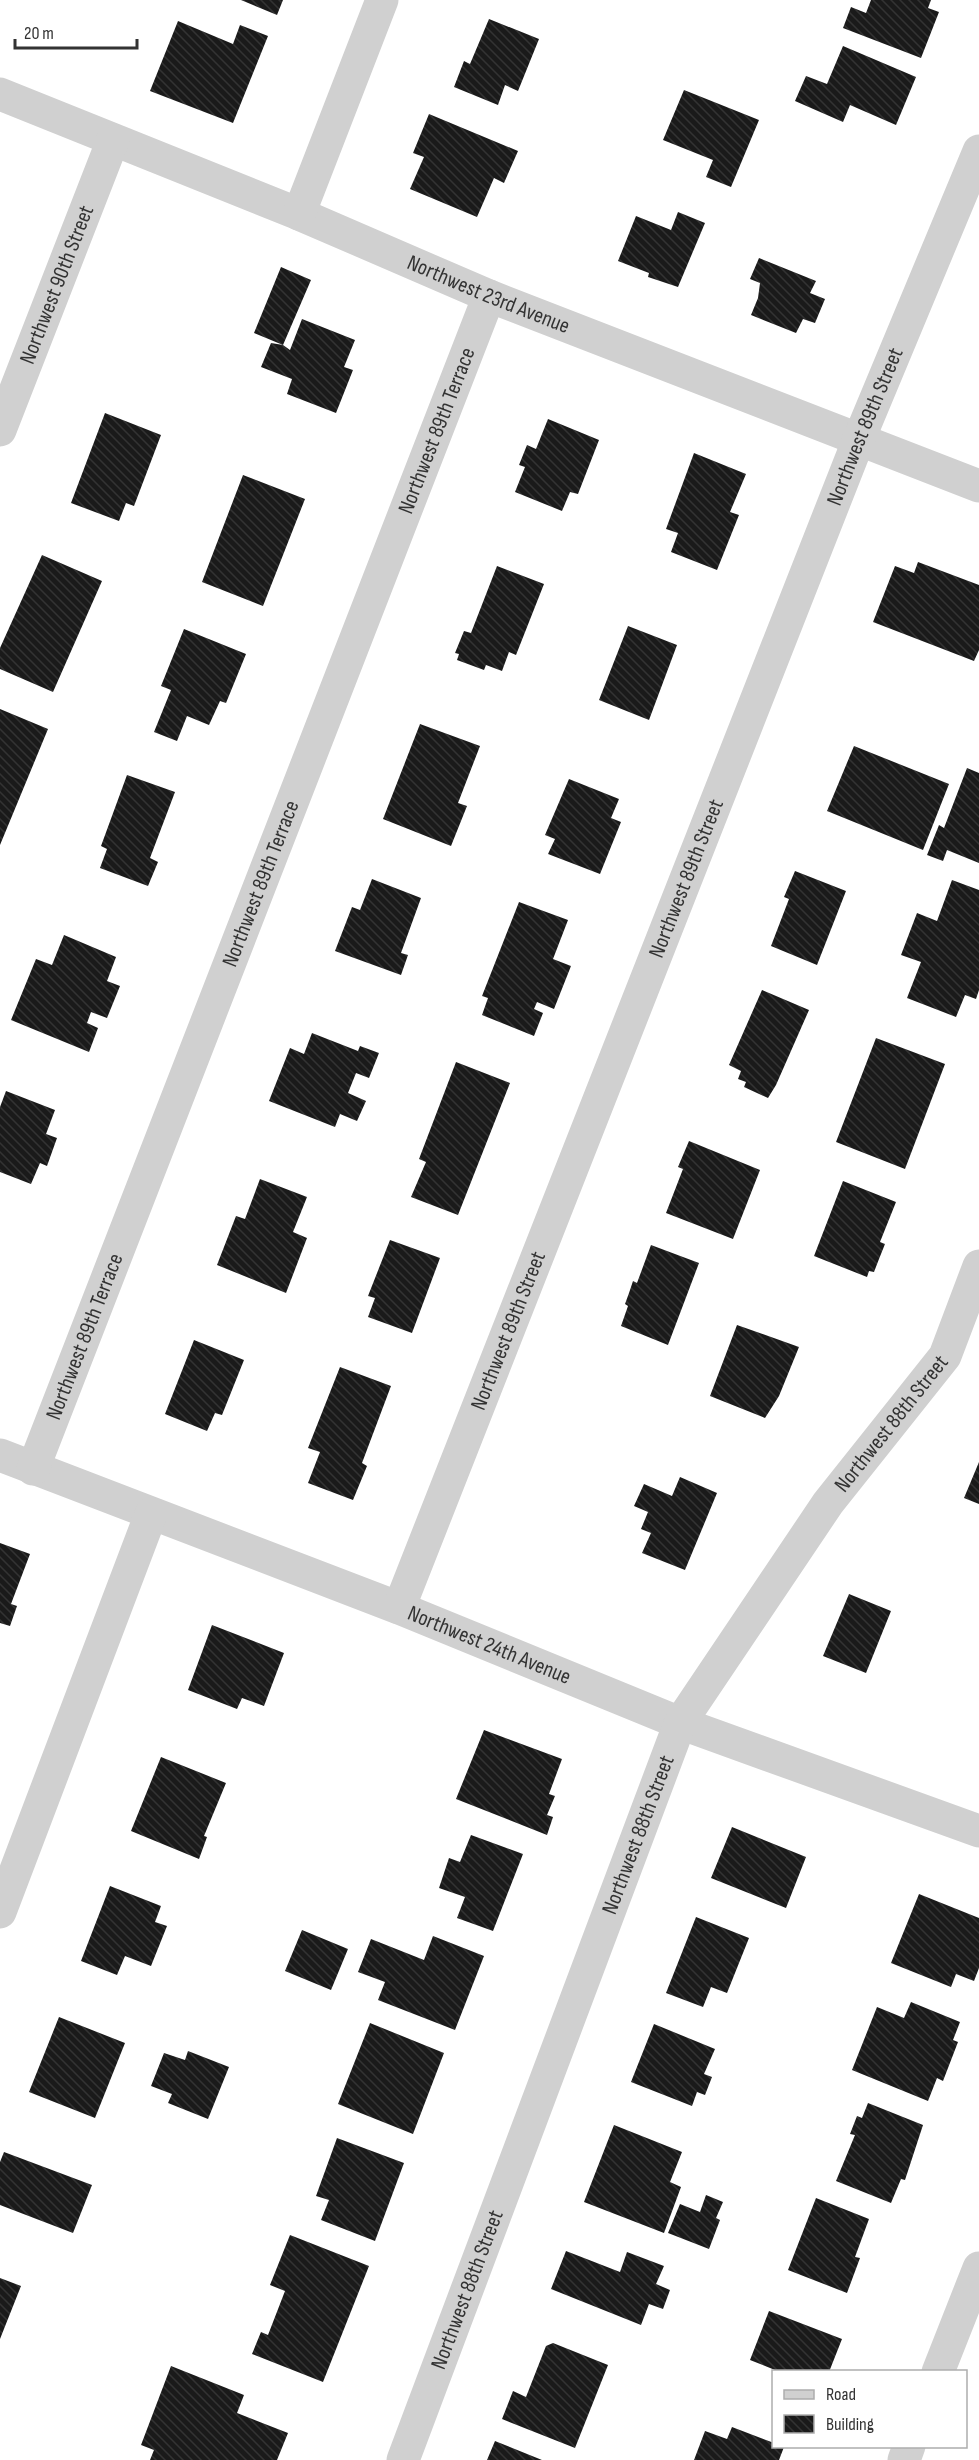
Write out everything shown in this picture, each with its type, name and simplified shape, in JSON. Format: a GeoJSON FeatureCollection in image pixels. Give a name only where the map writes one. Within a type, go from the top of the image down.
{"type":"FeatureCollection","features":[{"type":"Feature","properties":{"kind":"street"},"geometry":{"type":"LineString","coordinates":[[299,214],[382,0]]}},
{"type":"Feature","properties":{"kind":"street","name":"Northwest 23rd Avenue"},"geometry":{"type":"LineString","coordinates":[[0,94],[299,214],[489,296],[979,486]]}},
{"type":"Feature","properties":{"kind":"street","name":"Northwest 90th Street"},"geometry":{"type":"LineString","coordinates":[[0,430],[113,140]]}},
{"type":"Feature","properties":{"kind":"street","name":"Northwest 89th Street"},"geometry":{"type":"LineString","coordinates":[[399,1608],[859,439],[979,151]]}},
{"type":"Feature","properties":{"kind":"street","name":"Northwest 89th Terrace"},"geometry":{"type":"LineString","coordinates":[[33,1469],[489,296]]}},
{"type":"Feature","properties":{"kind":"street","name":"Northwest 88th Street"},"geometry":{"type":"LineString","coordinates":[[403,2460],[680,1723],[828,1503],[945,1356],[979,1266]]}},
{"type":"Feature","properties":{"kind":"street","name":"Northwest 24th Avenue"},"geometry":{"type":"LineString","coordinates":[[0,1455],[399,1608],[680,1723],[979,1831]]}},
{"type":"Feature","properties":{"kind":"street"},"geometry":{"type":"LineString","coordinates":[[0,1912],[152,1514]]}},
{"type":"Feature","properties":{"kind":"street"},"geometry":{"type":"LineString","coordinates":[[940,2370],[979,2268]]}},
{"type":"Feature","properties":{"kind":"building"},"geometry":{"type":"Polygon","coordinates":[[[241,0],[283,0],[277,15],[241,0]]]}},
{"type":"Feature","properties":{"kind":"building"},"geometry":{"type":"Polygon","coordinates":[[[871,0],[931,0],[928,8],[939,12],[921,58],[843,28],[851,7],[866,13],[871,0]]]}},
{"type":"Feature","properties":{"kind":"building"},"geometry":{"type":"Polygon","coordinates":[[[489,19],[539,39],[518,91],[505,85],[498,105],[454,87],[464,61],[470,64],[489,19]]]}},
{"type":"Feature","properties":{"kind":"building"},"geometry":{"type":"Polygon","coordinates":[[[178,21],[233,44],[240,25],[268,36],[233,123],[150,91],[178,21]]]}},
{"type":"Feature","properties":{"kind":"building"},"geometry":{"type":"Polygon","coordinates":[[[843,46],[916,77],[896,125],[850,105],[843,122],[795,101],[806,76],[827,84],[843,46]]]}},
{"type":"Feature","properties":{"kind":"building"},"geometry":{"type":"Polygon","coordinates":[[[684,90],[759,120],[731,187],[706,177],[713,160],[663,140],[684,90]]]}},
{"type":"Feature","properties":{"kind":"building"},"geometry":{"type":"Polygon","coordinates":[[[429,114],[518,151],[504,183],[494,178],[477,217],[410,189],[424,157],[413,153],[429,114]]]}},
{"type":"Feature","properties":{"kind":"building"},"geometry":{"type":"Polygon","coordinates":[[[678,212],[705,223],[678,287],[648,277],[649,273],[618,261],[636,216],[671,230],[678,212]]]}},
{"type":"Feature","properties":{"kind":"building"},"geometry":{"type":"Polygon","coordinates":[[[759,258],[816,281],[810,293],[825,299],[815,323],[803,319],[796,333],[751,315],[758,298],[760,283],[750,279],[759,258]]]}},
{"type":"Feature","properties":{"kind":"building"},"geometry":{"type":"Polygon","coordinates":[[[281,267],[311,280],[283,345],[254,333],[281,267]]]}},
{"type":"Feature","properties":{"kind":"building"},"geometry":{"type":"Polygon","coordinates":[[[302,319],[355,340],[344,367],[353,370],[336,413],[287,394],[292,379],[261,367],[271,343],[283,345],[290,350],[302,319]]]}},
{"type":"Feature","properties":{"kind":"building"},"geometry":{"type":"Polygon","coordinates":[[[105,413],[161,435],[134,506],[126,503],[119,521],[71,503],[105,413]]]}},
{"type":"Feature","properties":{"kind":"building"},"geometry":{"type":"Polygon","coordinates":[[[548,419],[599,440],[578,494],[570,492],[562,511],[515,492],[525,467],[519,465],[527,445],[536,449],[548,419]]]}},
{"type":"Feature","properties":{"kind":"building"},"geometry":{"type":"Polygon","coordinates":[[[694,453],[746,474],[730,512],[739,515],[717,570],[671,552],[678,533],[666,529],[694,453]]]}},
{"type":"Feature","properties":{"kind":"building"},"geometry":{"type":"Polygon","coordinates":[[[243,475],[305,499],[263,606],[202,582],[243,475]]]}},
{"type":"Feature","properties":{"kind":"building"},"geometry":{"type":"Polygon","coordinates":[[[42,555],[102,581],[53,692],[0,669],[0,648],[42,555]]]}},
{"type":"Feature","properties":{"kind":"building"},"geometry":{"type":"Polygon","coordinates":[[[918,562],[979,585],[979,650],[974,661],[873,622],[895,566],[914,573],[918,562]]]}},
{"type":"Feature","properties":{"kind":"building"},"geometry":{"type":"Polygon","coordinates":[[[497,566],[544,584],[516,655],[509,652],[502,671],[486,665],[484,670],[457,660],[459,654],[455,653],[464,631],[471,633],[497,566]]]}},
{"type":"Feature","properties":{"kind":"building"},"geometry":{"type":"Polygon","coordinates":[[[628,626],[677,645],[649,720],[599,700],[628,626]]]}},
{"type":"Feature","properties":{"kind":"building"},"geometry":{"type":"Polygon","coordinates":[[[184,629],[246,654],[226,703],[220,701],[209,725],[187,716],[177,741],[154,732],[171,690],[161,686],[184,629]]]}},
{"type":"Feature","properties":{"kind":"building"},"geometry":{"type":"Polygon","coordinates":[[[0,709],[48,729],[0,845],[0,709]]]}},
{"type":"Feature","properties":{"kind":"building"},"geometry":{"type":"Polygon","coordinates":[[[420,724],[480,746],[458,803],[467,806],[451,846],[383,819],[420,724]]]}},
{"type":"Feature","properties":{"kind":"building"},"geometry":{"type":"Polygon","coordinates":[[[854,746],[949,784],[923,850],[827,811],[854,746]]]}},
{"type":"Feature","properties":{"kind":"building"},"geometry":{"type":"Polygon","coordinates":[[[967,768],[979,773],[979,863],[947,850],[943,861],[927,855],[939,825],[944,828],[967,768]]]}},
{"type":"Feature","properties":{"kind":"building"},"geometry":{"type":"Polygon","coordinates":[[[127,775],[175,792],[150,858],[158,862],[148,886],[100,868],[107,849],[101,846],[127,775]]]}},
{"type":"Feature","properties":{"kind":"building"},"geometry":{"type":"Polygon","coordinates":[[[569,779],[619,799],[611,818],[621,822],[600,874],[548,854],[555,839],[545,835],[569,779]]]}},
{"type":"Feature","properties":{"kind":"building"},"geometry":{"type":"Polygon","coordinates":[[[795,871],[846,891],[817,965],[771,946],[789,899],[784,897],[795,871]]]}},
{"type":"Feature","properties":{"kind":"building"},"geometry":{"type":"Polygon","coordinates":[[[372,879],[421,898],[401,953],[408,955],[401,975],[335,951],[352,907],[360,910],[372,879]]]}},
{"type":"Feature","properties":{"kind":"building"},"geometry":{"type":"Polygon","coordinates":[[[952,880],[979,890],[979,990],[976,999],[965,995],[956,1017],[907,998],[921,962],[901,955],[917,913],[937,921],[952,880]]]}},
{"type":"Feature","properties":{"kind":"building"},"geometry":{"type":"Polygon","coordinates":[[[519,902],[568,920],[553,959],[571,966],[554,1009],[537,1002],[534,1009],[543,1013],[534,1036],[482,1015],[488,998],[482,996],[519,902]]]}},
{"type":"Feature","properties":{"kind":"building"},"geometry":{"type":"Polygon","coordinates":[[[64,935],[116,957],[107,981],[120,986],[107,1018],[91,1012],[87,1023],[98,1028],[89,1052],[11,1020],[36,959],[52,965],[64,935]]]}},
{"type":"Feature","properties":{"kind":"building"},"geometry":{"type":"Polygon","coordinates":[[[762,990],[809,1010],[768,1098],[744,1087],[746,1082],[738,1079],[741,1071],[729,1065],[762,990]]]}},
{"type":"Feature","properties":{"kind":"building"},"geometry":{"type":"Polygon","coordinates":[[[312,1033],[358,1051],[360,1046],[379,1053],[369,1078],[356,1073],[348,1093],[366,1101],[357,1121],[340,1114],[335,1127],[269,1101],[290,1048],[304,1054],[312,1033]]]}},
{"type":"Feature","properties":{"kind":"building"},"geometry":{"type":"Polygon","coordinates":[[[876,1038],[945,1064],[905,1169],[836,1142],[876,1038]]]}},
{"type":"Feature","properties":{"kind":"building"},"geometry":{"type":"Polygon","coordinates":[[[456,1062],[510,1083],[458,1215],[411,1197],[426,1162],[419,1159],[456,1062]]]}},
{"type":"Feature","properties":{"kind":"building"},"geometry":{"type":"Polygon","coordinates":[[[6,1091],[55,1110],[46,1134],[57,1138],[47,1166],[40,1163],[31,1184],[0,1172],[0,1107],[6,1091]]]}},
{"type":"Feature","properties":{"kind":"building"},"geometry":{"type":"Polygon","coordinates":[[[689,1141],[760,1170],[733,1239],[666,1213],[683,1169],[678,1167],[689,1141]]]}},
{"type":"Feature","properties":{"kind":"building"},"geometry":{"type":"Polygon","coordinates":[[[260,1179],[307,1197],[293,1232],[307,1238],[286,1293],[217,1265],[236,1216],[245,1219],[260,1179]]]}},
{"type":"Feature","properties":{"kind":"building"},"geometry":{"type":"Polygon","coordinates":[[[843,1181],[896,1202],[880,1242],[885,1244],[874,1272],[869,1271],[867,1277],[814,1256],[843,1181]]]}},
{"type":"Feature","properties":{"kind":"building"},"geometry":{"type":"Polygon","coordinates":[[[390,1240],[440,1258],[412,1333],[368,1317],[375,1298],[368,1296],[390,1240]]]}},
{"type":"Feature","properties":{"kind":"building"},"geometry":{"type":"Polygon","coordinates":[[[651,1245],[699,1263],[668,1345],[621,1326],[628,1306],[625,1304],[633,1281],[637,1283],[651,1245]]]}},
{"type":"Feature","properties":{"kind":"building"},"geometry":{"type":"Polygon","coordinates":[[[737,1325],[799,1347],[779,1396],[765,1418],[710,1396],[737,1325]]]}},
{"type":"Feature","properties":{"kind":"building"},"geometry":{"type":"Polygon","coordinates":[[[194,1340],[244,1360],[222,1415],[215,1413],[207,1431],[165,1414],[194,1340]]]}},
{"type":"Feature","properties":{"kind":"building"},"geometry":{"type":"Polygon","coordinates":[[[340,1367],[391,1386],[362,1463],[367,1466],[353,1500],[308,1483],[320,1452],[308,1448],[340,1367]]]}},
{"type":"Feature","properties":{"kind":"building"},"geometry":{"type":"Polygon","coordinates":[[[979,1462],[979,1504],[964,1498],[979,1462]]]}},
{"type":"Feature","properties":{"kind":"building"},"geometry":{"type":"Polygon","coordinates":[[[680,1477],[717,1493],[685,1570],[642,1553],[651,1533],[641,1529],[648,1512],[634,1506],[644,1484],[672,1496],[680,1477]]]}},
{"type":"Feature","properties":{"kind":"building"},"geometry":{"type":"Polygon","coordinates":[[[0,1543],[30,1554],[11,1604],[17,1606],[10,1626],[0,1623],[0,1543]]]}},
{"type":"Feature","properties":{"kind":"building"},"geometry":{"type":"Polygon","coordinates":[[[849,1594],[891,1611],[866,1673],[823,1656],[849,1594]]]}},
{"type":"Feature","properties":{"kind":"building"},"geometry":{"type":"Polygon","coordinates":[[[212,1625],[284,1653],[264,1706],[242,1698],[237,1709],[188,1690],[212,1625]]]}},
{"type":"Feature","properties":{"kind":"building"},"geometry":{"type":"Polygon","coordinates":[[[484,1730],[562,1759],[549,1794],[555,1796],[547,1815],[553,1817],[547,1835],[456,1799],[484,1730]]]}},
{"type":"Feature","properties":{"kind":"building"},"geometry":{"type":"Polygon","coordinates":[[[161,1757],[226,1783],[204,1836],[207,1837],[199,1859],[131,1831],[161,1757]]]}},
{"type":"Feature","properties":{"kind":"building"},"geometry":{"type":"Polygon","coordinates":[[[732,1827],[806,1857],[786,1908],[711,1878],[732,1827]]]}},
{"type":"Feature","properties":{"kind":"building"},"geometry":{"type":"Polygon","coordinates":[[[471,1835],[523,1854],[493,1931],[457,1918],[465,1897],[439,1888],[449,1858],[460,1862],[471,1835]]]}},
{"type":"Feature","properties":{"kind":"building"},"geometry":{"type":"Polygon","coordinates":[[[110,1886],[161,1906],[155,1922],[167,1926],[151,1966],[125,1956],[117,1975],[81,1961],[110,1886]]]}},
{"type":"Feature","properties":{"kind":"building"},"geometry":{"type":"Polygon","coordinates":[[[919,1894],[979,1918],[979,1968],[974,1981],[956,1974],[951,1987],[891,1963],[919,1894]]]}},
{"type":"Feature","properties":{"kind":"building"},"geometry":{"type":"Polygon","coordinates":[[[696,1917],[749,1938],[727,1993],[711,1987],[703,2007],[666,1993],[696,1917]]]}},
{"type":"Feature","properties":{"kind":"building"},"geometry":{"type":"Polygon","coordinates":[[[302,1930],[348,1949],[331,1990],[285,1971],[302,1930]]]}},
{"type":"Feature","properties":{"kind":"building"},"geometry":{"type":"Polygon","coordinates":[[[433,1936],[484,1956],[455,2030],[378,2000],[385,1982],[358,1972],[371,1939],[424,1960],[433,1936]]]}},
{"type":"Feature","properties":{"kind":"building"},"geometry":{"type":"Polygon","coordinates":[[[911,2002],[960,2022],[953,2040],[958,2042],[943,2081],[937,2078],[928,2101],[852,2070],[877,2007],[904,2018],[911,2002]]]}},
{"type":"Feature","properties":{"kind":"building"},"geometry":{"type":"Polygon","coordinates":[[[59,2017],[125,2043],[95,2118],[29,2092],[59,2017]]]}},
{"type":"Feature","properties":{"kind":"building"},"geometry":{"type":"Polygon","coordinates":[[[370,2023],[444,2053],[413,2134],[338,2104],[370,2023]]]}},
{"type":"Feature","properties":{"kind":"building"},"geometry":{"type":"Polygon","coordinates":[[[654,2024],[715,2049],[704,2074],[712,2077],[705,2095],[697,2092],[692,2106],[631,2082],[654,2024]]]}},
{"type":"Feature","properties":{"kind":"building"},"geometry":{"type":"Polygon","coordinates":[[[188,2051],[229,2067],[208,2119],[168,2103],[172,2094],[151,2086],[164,2053],[185,2060],[188,2051]]]}},
{"type":"Feature","properties":{"kind":"building"},"geometry":{"type":"Polygon","coordinates":[[[868,2103],[923,2125],[905,2180],[901,2179],[891,2203],[836,2181],[855,2135],[850,2134],[857,2116],[862,2118],[868,2103]]]}},
{"type":"Feature","properties":{"kind":"building"},"geometry":{"type":"Polygon","coordinates":[[[614,2125],[682,2152],[670,2182],[681,2187],[664,2233],[584,2202],[614,2125]]]}},
{"type":"Feature","properties":{"kind":"building"},"geometry":{"type":"Polygon","coordinates":[[[337,2138],[404,2163],[375,2241],[321,2220],[329,2200],[316,2196],[337,2138]]]}},
{"type":"Feature","properties":{"kind":"building"},"geometry":{"type":"Polygon","coordinates":[[[4,2152],[92,2185],[73,2233],[0,2205],[0,2162],[4,2152]]]}},
{"type":"Feature","properties":{"kind":"building"},"geometry":{"type":"Polygon","coordinates":[[[706,2195],[723,2202],[716,2218],[720,2220],[709,2249],[668,2233],[680,2204],[700,2212],[706,2195]]]}},
{"type":"Feature","properties":{"kind":"building"},"geometry":{"type":"Polygon","coordinates":[[[816,2198],[869,2219],[855,2257],[860,2258],[847,2293],[788,2270],[816,2198]]]}},
{"type":"Feature","properties":{"kind":"building"},"geometry":{"type":"Polygon","coordinates":[[[290,2235],[369,2266],[323,2382],[252,2354],[261,2332],[268,2335],[285,2291],[270,2285],[290,2235]]]}},
{"type":"Feature","properties":{"kind":"building"},"geometry":{"type":"Polygon","coordinates":[[[566,2251],[620,2272],[627,2252],[664,2266],[656,2284],[670,2290],[663,2309],[649,2304],[641,2325],[551,2289],[566,2251]]]}},
{"type":"Feature","properties":{"kind":"building"},"geometry":{"type":"Polygon","coordinates":[[[0,2278],[21,2286],[0,2339],[0,2278]]]}},
{"type":"Feature","properties":{"kind":"building"},"geometry":{"type":"Polygon","coordinates":[[[769,2311],[842,2339],[830,2370],[775,2370],[750,2360],[769,2311]]]}},
{"type":"Feature","properties":{"kind":"building"},"geometry":{"type":"Polygon","coordinates":[[[553,2343],[608,2365],[575,2448],[502,2419],[513,2391],[526,2397],[546,2346],[553,2343]]]}},
{"type":"Feature","properties":{"kind":"building"},"geometry":{"type":"Polygon","coordinates":[[[171,2366],[244,2395],[237,2413],[288,2433],[277,2460],[150,2460],[154,2450],[141,2445],[171,2366]]]}},
{"type":"Feature","properties":{"kind":"building"},"geometry":{"type":"Polygon","coordinates":[[[732,2427],[772,2442],[772,2448],[784,2448],[779,2460],[694,2460],[705,2431],[727,2439],[732,2427]]]}},
{"type":"Feature","properties":{"kind":"building"},"geometry":{"type":"Polygon","coordinates":[[[495,2441],[542,2460],[487,2460],[495,2441]]]}}]}
